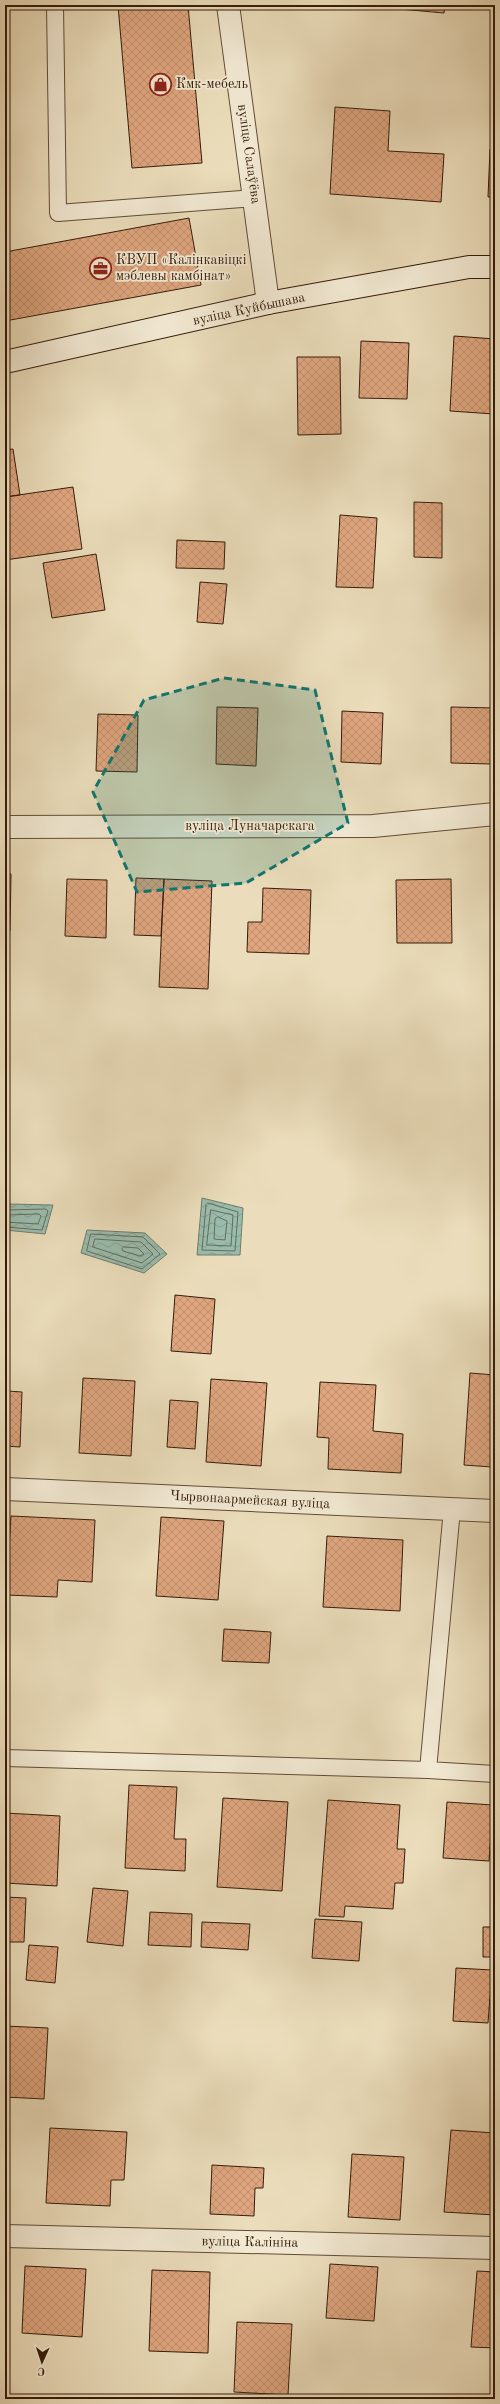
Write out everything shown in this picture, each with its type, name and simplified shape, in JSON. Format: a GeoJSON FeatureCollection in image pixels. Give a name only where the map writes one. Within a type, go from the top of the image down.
{"type":"FeatureCollection","features":[{"type":"Feature","properties":{"kind":"street","name":"вуліца Салаўёва"},"geometry":{"type":"LineString","coordinates":[[228,5],[268,303]]}},
{"type":"Feature","properties":{"kind":"street","name":"вуліца Куйбышава"},"geometry":{"type":"LineString","coordinates":[[5,362],[268,303],[469,267],[495,267]]}},
{"type":"Feature","properties":{"kind":"street","name":"вуліца Луначарскага"},"geometry":{"type":"LineString","coordinates":[[5,827],[373,826],[495,814]]}},
{"type":"Feature","properties":{"kind":"street","name":"Чырвонаармейская вуліца"},"geometry":{"type":"LineString","coordinates":[[5,1489],[495,1511]]}},
{"type":"Feature","properties":{"kind":"street","name":"вуліца Калініна"},"geometry":{"type":"LineString","coordinates":[[5,2236],[495,2248]]}},
{"type":"Feature","properties":{"kind":"lane"},"geometry":{"type":"LineString","coordinates":[[55,5],[58,213],[255,198]]}},
{"type":"Feature","properties":{"kind":"lane"},"geometry":{"type":"LineString","coordinates":[[428,1770],[452,1508]]}},
{"type":"Feature","properties":{"kind":"lane"},"geometry":{"type":"LineString","coordinates":[[5,1758],[428,1770],[495,1774]]}},
{"type":"Feature","properties":{"kind":"highlighted area"},"geometry":{"type":"Polygon","coordinates":[[[224,678],[315,690],[348,823],[246,883],[137,892],[93,792],[144,700],[224,678]]]}},
{"type":"Feature","properties":{"kind":"water"},"geometry":{"type":"Polygon","coordinates":[[[202,1198],[243,1208],[240,1255],[197,1255],[202,1198]]]}},
{"type":"Feature","properties":{"kind":"water"},"geometry":{"type":"Polygon","coordinates":[[[8,1204],[53,1205],[45,1234],[5,1230],[5,1208],[8,1204]]]}},
{"type":"Feature","properties":{"kind":"water"},"geometry":{"type":"Polygon","coordinates":[[[87,1230],[145,1233],[167,1254],[144,1273],[81,1253],[87,1230]]]}},
{"type":"Feature","properties":{"kind":"building","name":"Кмк-мебель"},"geometry":{"type":"Polygon","coordinates":[[[118,5],[188,5],[202,163],[132,168],[118,5]]]}},
{"type":"Feature","properties":{"kind":"building"},"geometry":{"type":"Polygon","coordinates":[[[355,5],[445,5],[444,13],[355,5]]]}},
{"type":"Feature","properties":{"kind":"building"},"geometry":{"type":"Polygon","coordinates":[[[335,107],[390,111],[388,151],[444,154],[441,202],[330,194],[335,107]]]}},
{"type":"Feature","properties":{"kind":"building"},"geometry":{"type":"Polygon","coordinates":[[[490,149],[495,150],[495,197],[488,197],[490,149]]]}},
{"type":"Feature","properties":{"kind":"building","name":"КВУП «Калінкавіцкі мэблевы камбінат»"},"geometry":{"type":"Polygon","coordinates":[[[189,218],[201,285],[5,321],[5,252],[189,218]]]}},
{"type":"Feature","properties":{"kind":"building"},"geometry":{"type":"Polygon","coordinates":[[[454,336],[495,339],[494,414],[450,411],[454,336]]]}},
{"type":"Feature","properties":{"kind":"building"},"geometry":{"type":"Polygon","coordinates":[[[361,341],[409,343],[407,399],[359,398],[361,341]]]}},
{"type":"Feature","properties":{"kind":"building"},"geometry":{"type":"Polygon","coordinates":[[[297,357],[340,357],[341,434],[298,435],[297,357]]]}},
{"type":"Feature","properties":{"kind":"building"},"geometry":{"type":"Polygon","coordinates":[[[13,449],[20,495],[5,497],[5,450],[13,449]]]}},
{"type":"Feature","properties":{"kind":"building"},"geometry":{"type":"Polygon","coordinates":[[[73,487],[82,549],[5,560],[5,497],[73,487]]]}},
{"type":"Feature","properties":{"kind":"building"},"geometry":{"type":"Polygon","coordinates":[[[414,502],[442,503],[442,558],[414,557],[414,502]]]}},
{"type":"Feature","properties":{"kind":"building"},"geometry":{"type":"Polygon","coordinates":[[[340,515],[377,518],[373,588],[336,587],[340,515]]]}},
{"type":"Feature","properties":{"kind":"building"},"geometry":{"type":"Polygon","coordinates":[[[177,540],[225,542],[224,569],[176,568],[177,540]]]}},
{"type":"Feature","properties":{"kind":"building"},"geometry":{"type":"Polygon","coordinates":[[[96,554],[105,610],[52,618],[43,563],[96,554]]]}},
{"type":"Feature","properties":{"kind":"building"},"geometry":{"type":"Polygon","coordinates":[[[200,582],[227,584],[223,624],[197,622],[200,582]]]}},
{"type":"Feature","properties":{"kind":"building"},"geometry":{"type":"Polygon","coordinates":[[[217,707],[258,708],[256,766],[216,764],[217,707]]]}},
{"type":"Feature","properties":{"kind":"building"},"geometry":{"type":"Polygon","coordinates":[[[451,707],[495,708],[495,751],[492,751],[492,764],[451,763],[451,707]]]}},
{"type":"Feature","properties":{"kind":"building"},"geometry":{"type":"Polygon","coordinates":[[[342,711],[383,713],[381,764],[341,762],[342,711]]]}},
{"type":"Feature","properties":{"kind":"building"},"geometry":{"type":"Polygon","coordinates":[[[98,714],[138,715],[137,772],[96,771],[98,714]]]}},
{"type":"Feature","properties":{"kind":"building"},"geometry":{"type":"Polygon","coordinates":[[[5,874],[11,874],[10,931],[5,931],[5,874]]]}},
{"type":"Feature","properties":{"kind":"building"},"geometry":{"type":"Polygon","coordinates":[[[136,878],[164,879],[161,936],[134,935],[136,878]]]}},
{"type":"Feature","properties":{"kind":"building"},"geometry":{"type":"Polygon","coordinates":[[[67,879],[107,880],[106,938],[65,936],[67,879]]]}},
{"type":"Feature","properties":{"kind":"building"},"geometry":{"type":"Polygon","coordinates":[[[164,879],[212,881],[208,989],[159,987],[164,879]]]}},
{"type":"Feature","properties":{"kind":"building"},"geometry":{"type":"Polygon","coordinates":[[[451,879],[452,943],[397,943],[396,880],[451,879]]]}},
{"type":"Feature","properties":{"kind":"building"},"geometry":{"type":"Polygon","coordinates":[[[263,888],[311,890],[309,954],[247,952],[248,922],[262,922],[263,888]]]}},
{"type":"Feature","properties":{"kind":"building"},"geometry":{"type":"Polygon","coordinates":[[[175,1295],[215,1299],[211,1354],[171,1351],[175,1295]]]}},
{"type":"Feature","properties":{"kind":"building"},"geometry":{"type":"Polygon","coordinates":[[[5,1366],[9,1366],[8,1391],[22,1392],[20,1447],[5,1446],[5,1366]]]}},
{"type":"Feature","properties":{"kind":"building"},"geometry":{"type":"Polygon","coordinates":[[[470,1373],[495,1375],[495,1448],[492,1467],[464,1465],[470,1373]]]}},
{"type":"Feature","properties":{"kind":"building"},"geometry":{"type":"Polygon","coordinates":[[[83,1378],[135,1381],[131,1456],[79,1453],[83,1378]]]}},
{"type":"Feature","properties":{"kind":"building"},"geometry":{"type":"Polygon","coordinates":[[[211,1379],[267,1383],[261,1466],[206,1462],[211,1379]]]}},
{"type":"Feature","properties":{"kind":"building"},"geometry":{"type":"Polygon","coordinates":[[[320,1382],[376,1385],[373,1431],[403,1434],[401,1473],[328,1469],[329,1438],[317,1437],[320,1382]]]}},
{"type":"Feature","properties":{"kind":"building"},"geometry":{"type":"Polygon","coordinates":[[[170,1400],[198,1402],[195,1449],[167,1447],[170,1400]]]}},
{"type":"Feature","properties":{"kind":"building"},"geometry":{"type":"Polygon","coordinates":[[[11,1516],[95,1520],[92,1582],[58,1580],[57,1597],[6,1595],[11,1516]]]}},
{"type":"Feature","properties":{"kind":"building"},"geometry":{"type":"Polygon","coordinates":[[[161,1517],[224,1521],[218,1600],[156,1596],[161,1517]]]}},
{"type":"Feature","properties":{"kind":"building"},"geometry":{"type":"Polygon","coordinates":[[[327,1536],[403,1540],[400,1611],[323,1607],[327,1536]]]}},
{"type":"Feature","properties":{"kind":"building"},"geometry":{"type":"Polygon","coordinates":[[[224,1629],[271,1632],[269,1663],[222,1661],[224,1629]]]}},
{"type":"Feature","properties":{"kind":"building"},"geometry":{"type":"Polygon","coordinates":[[[129,1785],[177,1787],[174,1839],[186,1839],[185,1871],[125,1868],[129,1785]]]}},
{"type":"Feature","properties":{"kind":"building"},"geometry":{"type":"Polygon","coordinates":[[[223,1798],[288,1802],[282,1891],[217,1887],[223,1798]]]}},
{"type":"Feature","properties":{"kind":"building"},"geometry":{"type":"Polygon","coordinates":[[[328,1800],[400,1805],[397,1849],[405,1849],[403,1883],[395,1883],[393,1909],[345,1906],[344,1917],[319,1916],[328,1800]]]}},
{"type":"Feature","properties":{"kind":"building"},"geometry":{"type":"Polygon","coordinates":[[[447,1802],[493,1805],[489,1861],[443,1858],[447,1802]]]}},
{"type":"Feature","properties":{"kind":"building"},"geometry":{"type":"Polygon","coordinates":[[[5,1813],[60,1816],[57,1886],[5,1883],[5,1813]]]}},
{"type":"Feature","properties":{"kind":"building"},"geometry":{"type":"Polygon","coordinates":[[[93,1888],[128,1891],[123,1946],[87,1942],[93,1888]]]}},
{"type":"Feature","properties":{"kind":"building"},"geometry":{"type":"Polygon","coordinates":[[[5,1897],[26,1898],[24,1942],[5,1942],[5,1897]]]}},
{"type":"Feature","properties":{"kind":"building"},"geometry":{"type":"Polygon","coordinates":[[[150,1912],[192,1914],[191,1947],[148,1945],[150,1912]]]}},
{"type":"Feature","properties":{"kind":"building"},"geometry":{"type":"Polygon","coordinates":[[[315,1919],[362,1922],[359,1961],[312,1958],[315,1919]]]}},
{"type":"Feature","properties":{"kind":"building"},"geometry":{"type":"Polygon","coordinates":[[[202,1922],[250,1924],[248,1950],[201,1947],[202,1922]]]}},
{"type":"Feature","properties":{"kind":"building"},"geometry":{"type":"Polygon","coordinates":[[[483,1927],[495,1927],[495,1957],[483,1957],[483,1927]]]}},
{"type":"Feature","properties":{"kind":"building"},"geometry":{"type":"Polygon","coordinates":[[[29,1945],[58,1947],[55,1983],[26,1980],[29,1945]]]}},
{"type":"Feature","properties":{"kind":"building"},"geometry":{"type":"Polygon","coordinates":[[[456,1968],[492,1970],[488,2023],[453,2021],[456,1968]]]}},
{"type":"Feature","properties":{"kind":"building"},"geometry":{"type":"Polygon","coordinates":[[[5,2026],[48,2028],[44,2099],[5,2097],[5,2026]]]}},
{"type":"Feature","properties":{"kind":"building"},"geometry":{"type":"Polygon","coordinates":[[[50,2128],[127,2132],[124,2180],[111,2180],[110,2206],[46,2203],[50,2128]]]}},
{"type":"Feature","properties":{"kind":"building"},"geometry":{"type":"Polygon","coordinates":[[[451,2130],[495,2133],[495,2215],[444,2212],[451,2130]]]}},
{"type":"Feature","properties":{"kind":"building"},"geometry":{"type":"Polygon","coordinates":[[[352,2154],[404,2157],[400,2220],[348,2217],[352,2154]]]}},
{"type":"Feature","properties":{"kind":"building"},"geometry":{"type":"Polygon","coordinates":[[[212,2165],[264,2168],[263,2188],[255,2188],[254,2216],[210,2214],[212,2165]]]}},
{"type":"Feature","properties":{"kind":"building"},"geometry":{"type":"Polygon","coordinates":[[[330,2264],[378,2267],[374,2321],[326,2318],[330,2264]]]}},
{"type":"Feature","properties":{"kind":"building"},"geometry":{"type":"Polygon","coordinates":[[[25,2266],[86,2269],[82,2337],[22,2333],[25,2266]]]}},
{"type":"Feature","properties":{"kind":"building"},"geometry":{"type":"Polygon","coordinates":[[[152,2270],[210,2272],[208,2353],[149,2351],[152,2270]]]}},
{"type":"Feature","properties":{"kind":"building"},"geometry":{"type":"Polygon","coordinates":[[[477,2271],[495,2272],[495,2348],[471,2347],[477,2271]]]}},
{"type":"Feature","properties":{"kind":"building"},"geometry":{"type":"Polygon","coordinates":[[[237,2322],[292,2324],[288,2395],[234,2392],[237,2322]]]}},
{"type":"Feature","properties":{"kind":"place","name":"Кмк-мебель"},"geometry":{"type":"Point","coordinates":[160,84]}},
{"type":"Feature","properties":{"kind":"place","name":"КВУП «Калінкавіцкі мэблевы камбінат»"},"geometry":{"type":"Point","coordinates":[101,268]}}]}
